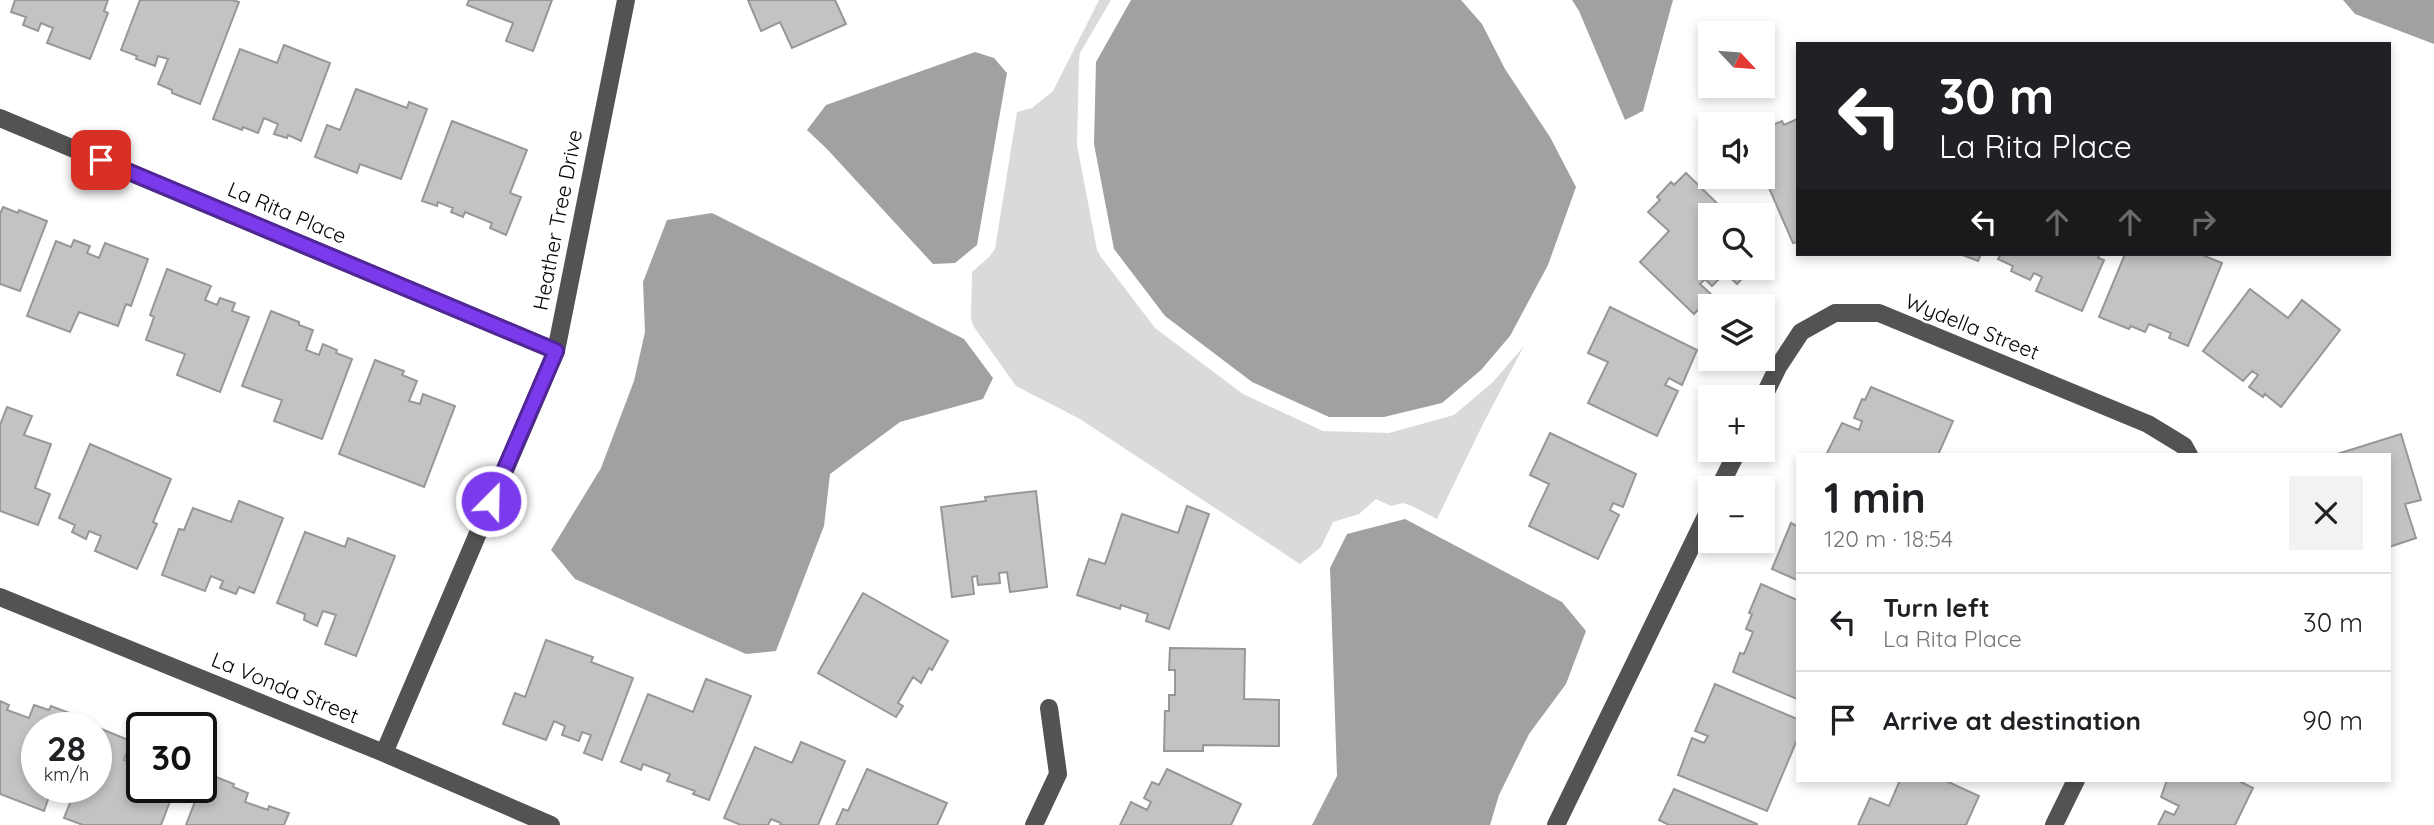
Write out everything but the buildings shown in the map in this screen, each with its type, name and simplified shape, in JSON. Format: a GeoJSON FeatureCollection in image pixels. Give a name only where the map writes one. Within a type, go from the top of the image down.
{"type":"FeatureCollection","features":[{"type":"Feature","properties":{"kind":"street","name":"Heather Tree Drive"},"geometry":{"type":"LineString","coordinates":[[384,753],[556,351],[626,0]]}},
{"type":"Feature","properties":{"kind":"street","name":"La Rita Place"},"geometry":{"type":"LineString","coordinates":[[0,118],[556,351]]}},
{"type":"Feature","properties":{"kind":"street","name":"Wydella Street"},"geometry":{"type":"LineString","coordinates":[[1769,385],[1801,331],[1835,313],[1879,313],[2148,424],[2184,446],[2188,453]]}},
{"type":"Feature","properties":{"kind":"street"},"geometry":{"type":"LineString","coordinates":[[1556,825],[1698,533]]}},
{"type":"Feature","properties":{"kind":"street","name":"La Vonda Street"},"geometry":{"type":"LineString","coordinates":[[0,597],[384,753],[551,825]]}},
{"type":"Feature","properties":{"kind":"street"},"geometry":{"type":"LineString","coordinates":[[1034,825],[1058,774],[1049,708]]}},
{"type":"Feature","properties":{"kind":"street"},"geometry":{"type":"LineString","coordinates":[[2054,825],[2075,782]]}},
{"type":"Feature","properties":{"kind":"shaded area"},"geometry":{"type":"Polygon","coordinates":[[[1099,0],[1111,0],[1080,53],[1077,145],[1097,250],[1155,328],[1243,394],[1323,431],[1389,433],[1454,415],[1493,382],[1524,346],[1437,519],[1403,503],[1391,506],[1376,499],[1359,514],[1333,522],[1321,547],[1300,564],[1080,419],[1016,386],[974,327],[971,319],[972,272],[995,249],[1017,112],[1032,108],[1053,91],[1099,0]]]}},
{"type":"Feature","properties":{"kind":"shaded area"},"geometry":{"type":"Polygon","coordinates":[[[1131,0],[1461,0],[1482,24],[1505,69],[1550,137],[1576,187],[1548,265],[1510,336],[1481,370],[1442,403],[1384,417],[1329,417],[1252,382],[1165,316],[1114,249],[1094,144],[1096,62],[1131,0]]]}},
{"type":"Feature","properties":{"kind":"shaded area"},"geometry":{"type":"Polygon","coordinates":[[[1572,0],[1673,0],[1643,111],[1625,120],[1572,0]]]}},
{"type":"Feature","properties":{"kind":"shaded area"},"geometry":{"type":"Polygon","coordinates":[[[2343,0],[2434,0],[2434,44],[2355,14],[2343,0]]]}},
{"type":"Feature","properties":{"kind":"shaded area"},"geometry":{"type":"Polygon","coordinates":[[[975,52],[994,58],[1007,73],[977,245],[955,263],[933,264],[807,130],[826,105],[975,52]]]}},
{"type":"Feature","properties":{"kind":"shaded area"},"geometry":{"type":"Polygon","coordinates":[[[712,213],[964,339],[993,378],[983,399],[900,422],[830,474],[824,526],[776,651],[746,654],[575,579],[551,550],[601,468],[634,381],[645,332],[643,282],[667,220],[712,213]]]}},
{"type":"Feature","properties":{"kind":"shaded area"},"geometry":{"type":"Polygon","coordinates":[[[1405,519],[1562,602],[1586,631],[1566,684],[1529,734],[1499,795],[1490,825],[1312,825],[1337,776],[1330,568],[1347,534],[1405,519]]]}},
{"type":"Feature","properties":{"kind":"route"},"geometry":{"type":"LineString","coordinates":[[101,160],[556,351],[491,501]]}}]}
